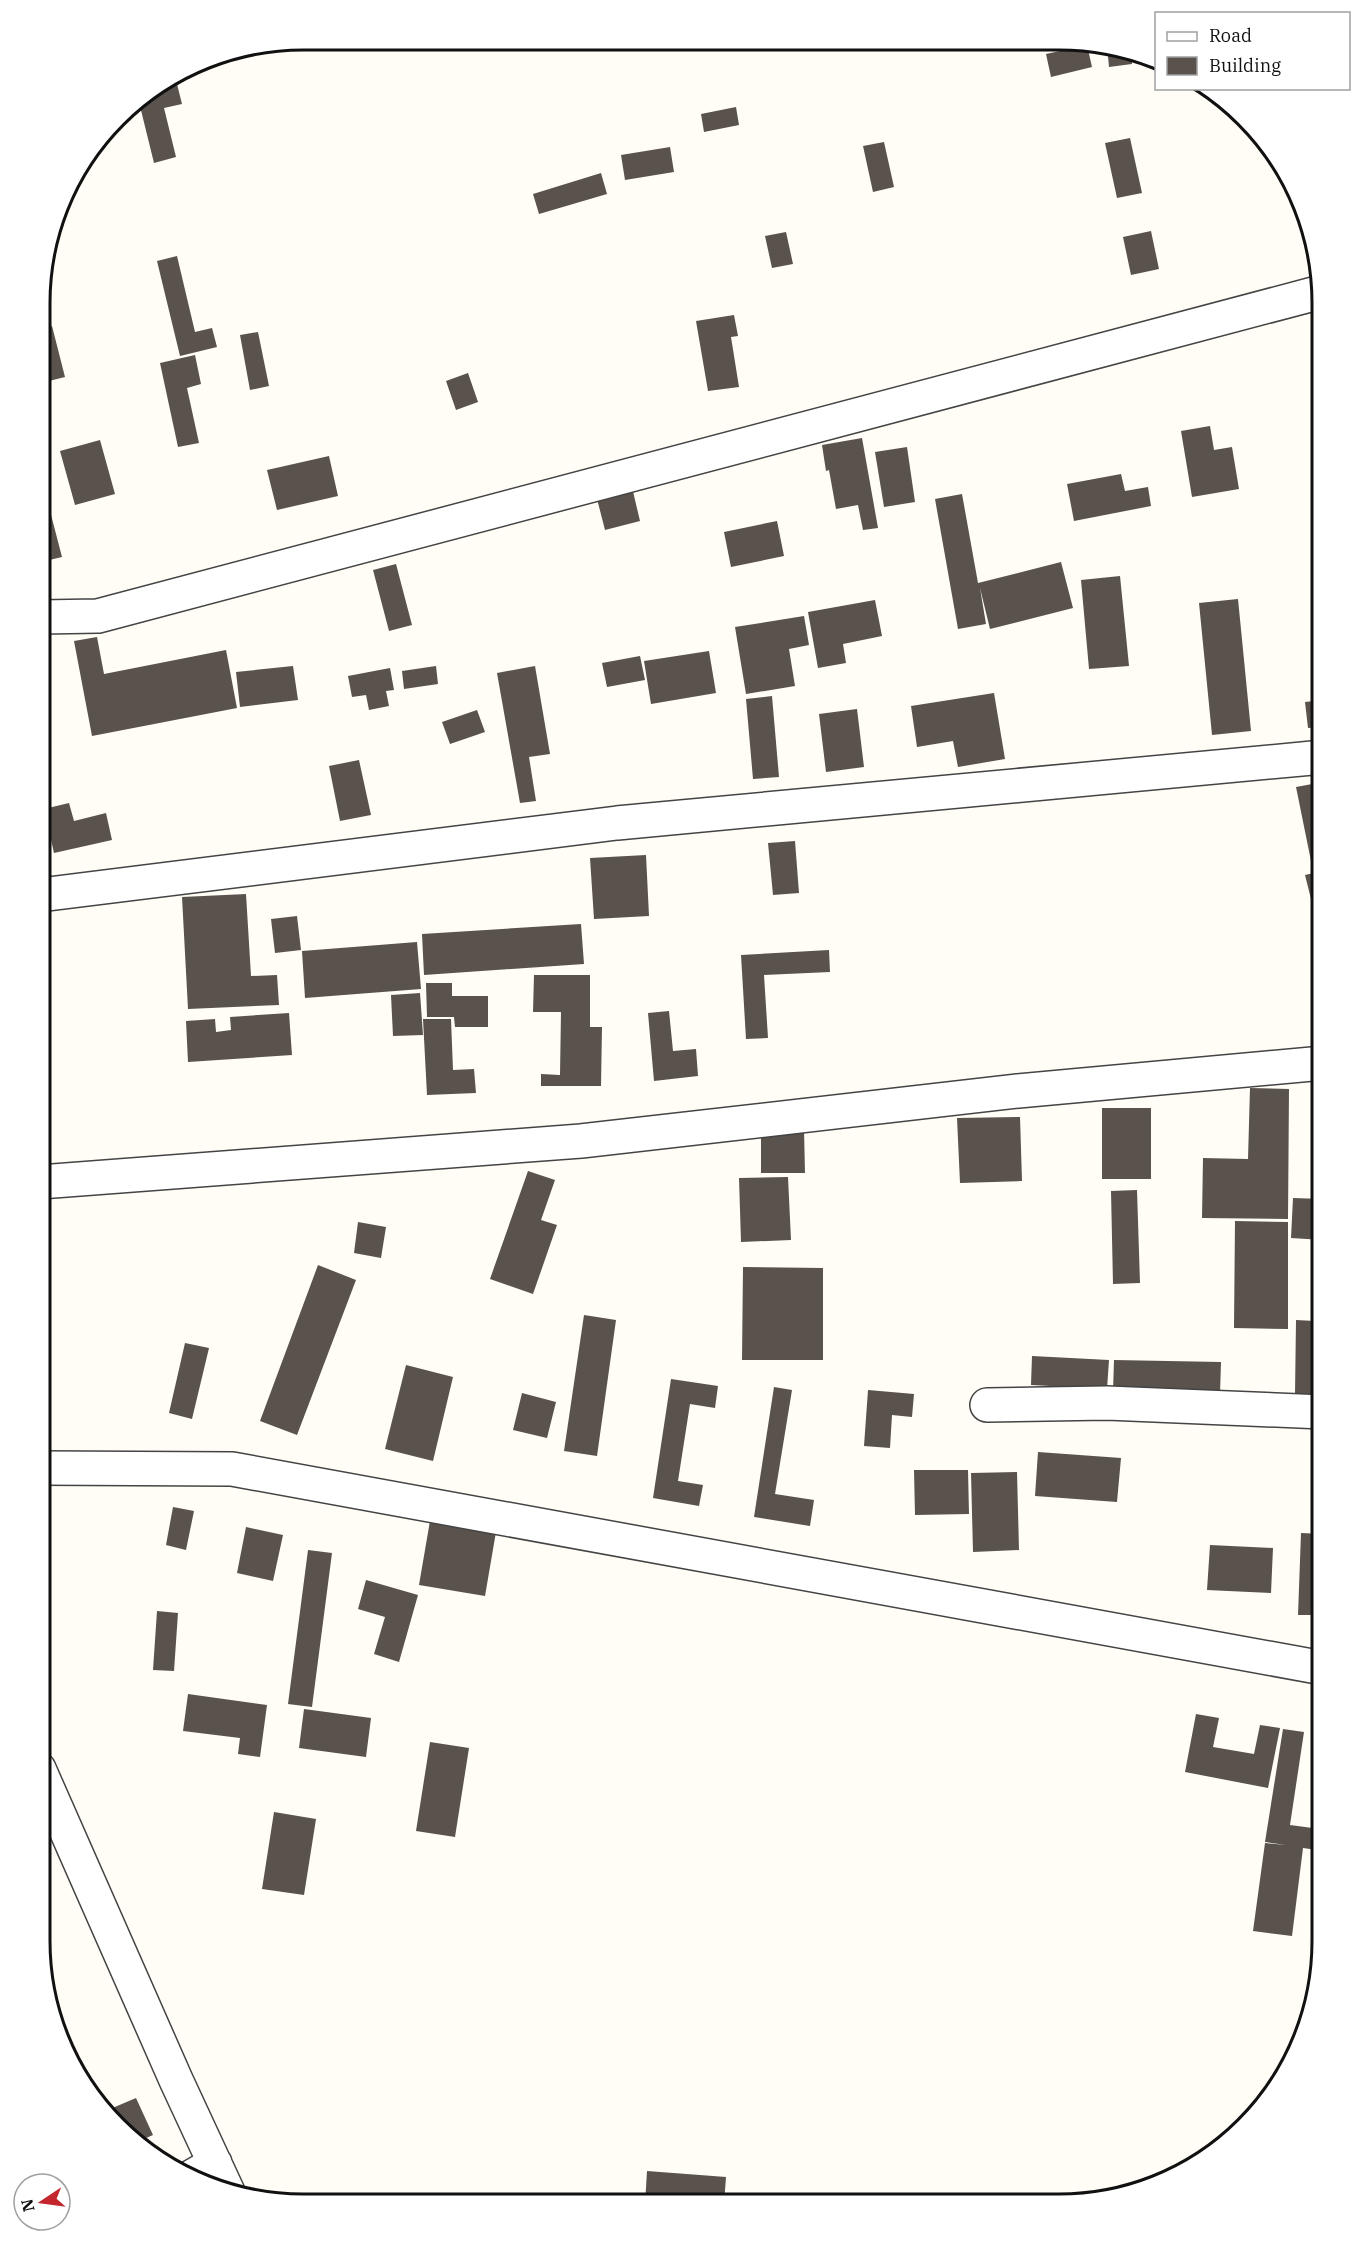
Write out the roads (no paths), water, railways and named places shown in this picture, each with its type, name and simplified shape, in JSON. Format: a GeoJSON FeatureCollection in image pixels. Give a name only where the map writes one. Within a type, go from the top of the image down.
{"type":"FeatureCollection","features":[{"type":"Feature","properties":{"kind":"street"},"geometry":{"type":"LineString","coordinates":[[50,616],[98,616],[1312,294]]}},
{"type":"Feature","properties":{"kind":"street"},"geometry":{"type":"LineString","coordinates":[[50,894],[616,823],[1312,759]]}},
{"type":"Feature","properties":{"kind":"street"},"geometry":{"type":"LineString","coordinates":[[50,1181],[581,1141],[1018,1091],[1312,1064]]}},
{"type":"Feature","properties":{"kind":"street"},"geometry":{"type":"LineString","coordinates":[[987,1405],[1107,1403],[1312,1412]]}},
{"type":"Feature","properties":{"kind":"street"},"geometry":{"type":"LineString","coordinates":[[50,1468],[232,1469],[1312,1666]]}},
{"type":"Feature","properties":{"kind":"street"},"geometry":{"type":"LineString","coordinates":[[50,1796],[202,2170]]}}]}
